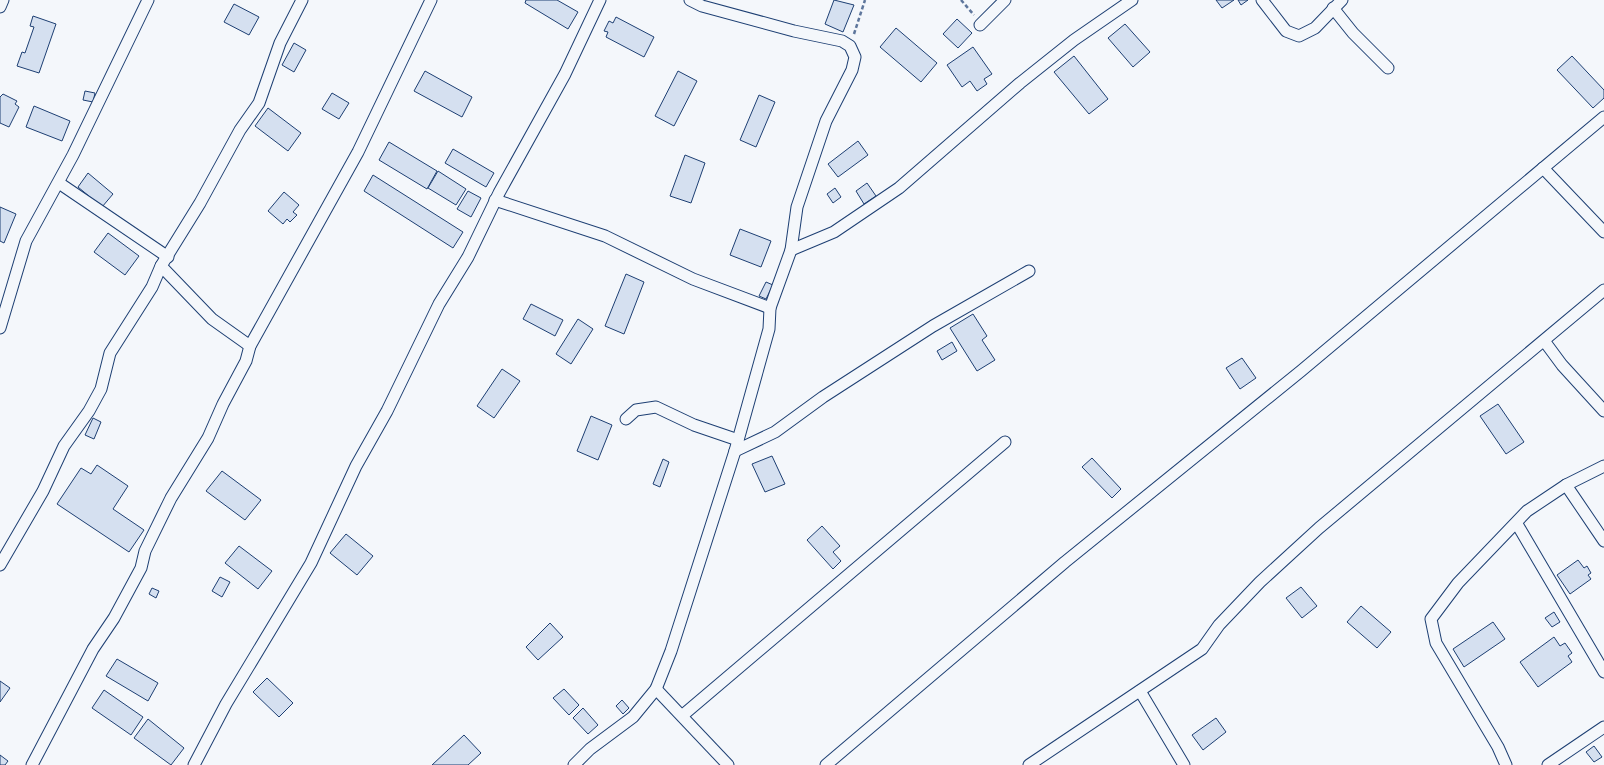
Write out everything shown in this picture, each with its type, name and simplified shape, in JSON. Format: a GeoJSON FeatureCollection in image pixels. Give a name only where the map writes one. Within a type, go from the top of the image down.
{"type":"FeatureCollection","features":[{"type":"Feature","properties":{"kind":"street"},"geometry":{"type":"LineString","coordinates":[[0,6],[3,0]]}},
{"type":"Feature","properties":{"kind":"street"},"geometry":{"type":"LineString","coordinates":[[0,328],[26,241],[59,183],[148,0]]}},
{"type":"Feature","properties":{"kind":"street"},"geometry":{"type":"LineString","coordinates":[[0,565],[42,491],[64,446],[89,411],[101,389],[110,352],[152,287],[164,262],[240,130],[259,103],[280,43],[302,0]]}},
{"type":"Feature","properties":{"kind":"street"},"geometry":{"type":"LineString","coordinates":[[32,765],[93,650],[114,618],[141,568],[145,551],[171,498],[208,438],[246,360],[250,346],[358,152],[431,0]]}},
{"type":"Feature","properties":{"kind":"street"},"geometry":{"type":"LineString","coordinates":[[194,765],[222,711],[311,562],[356,466],[387,411],[439,304],[468,257],[495,200],[565,74],[600,0]]}},
{"type":"Feature","properties":{"kind":"street"},"geometry":{"type":"LineString","coordinates":[[574,765],[590,749],[633,717],[656,689],[671,651],[737,445],[769,329],[770,308],[791,250],[797,207],[826,121],[852,70],[855,57],[850,46],[842,41],[794,31],[702,6],[690,0]]}},
{"type":"Feature","properties":{"kind":"street"},"geometry":{"type":"LineString","coordinates":[[980,24],[1005,0]]}},
{"type":"Feature","properties":{"kind":"street"},"geometry":{"type":"LineString","coordinates":[[791,250],[834,232],[899,188],[1020,83],[1074,40],[1132,0]]}},
{"type":"Feature","properties":{"kind":"street"},"geometry":{"type":"LineString","coordinates":[[1262,0],[1286,31],[1292,35],[1305,34],[1315,28],[1342,0]]}},
{"type":"Feature","properties":{"kind":"street"},"geometry":{"type":"LineString","coordinates":[[1333,8],[1353,33],[1388,68]]}},
{"type":"Feature","properties":{"kind":"street"},"geometry":{"type":"LineString","coordinates":[[826,765],[1058,569],[1301,371],[1604,117]]}},
{"type":"Feature","properties":{"kind":"street"},"geometry":{"type":"LineString","coordinates":[[1543,168],[1604,232]]}},
{"type":"Feature","properties":{"kind":"street"},"geometry":{"type":"LineString","coordinates":[[59,183],[164,262],[212,319],[250,346]]}},
{"type":"Feature","properties":{"kind":"street"},"geometry":{"type":"LineString","coordinates":[[495,200],[605,236],[693,279],[770,308]]}},
{"type":"Feature","properties":{"kind":"street"},"geometry":{"type":"LineString","coordinates":[[626,419],[636,410],[656,407],[737,445],[775,432],[823,397],[933,326],[1029,271]]}},
{"type":"Feature","properties":{"kind":"street"},"geometry":{"type":"LineString","coordinates":[[1030,765],[1202,649],[1219,625],[1260,582],[1319,528],[1493,382],[1545,342],[1604,290]]}},
{"type":"Feature","properties":{"kind":"street"},"geometry":{"type":"LineString","coordinates":[[1545,342],[1562,365],[1604,411]]}},
{"type":"Feature","properties":{"kind":"street"},"geometry":{"type":"LineString","coordinates":[[682,716],[1005,442]]}},
{"type":"Feature","properties":{"kind":"street"},"geometry":{"type":"LineString","coordinates":[[1506,765],[1498,747],[1436,643],[1431,619],[1458,582],[1517,524],[1527,510],[1566,485],[1604,466]]}},
{"type":"Feature","properties":{"kind":"street"},"geometry":{"type":"LineString","coordinates":[[1566,485],[1604,541]]}},
{"type":"Feature","properties":{"kind":"street"},"geometry":{"type":"LineString","coordinates":[[1517,524],[1604,672]]}},
{"type":"Feature","properties":{"kind":"street"},"geometry":{"type":"LineString","coordinates":[[656,689],[728,765]]}},
{"type":"Feature","properties":{"kind":"street"},"geometry":{"type":"LineString","coordinates":[[1140,691],[1184,765]]}},
{"type":"Feature","properties":{"kind":"street"},"geometry":{"type":"LineString","coordinates":[[1548,765],[1604,727]]}},
{"type":"Feature","properties":{"kind":"path"},"geometry":{"type":"LineString","coordinates":[[850,46],[865,0]]}},
{"type":"Feature","properties":{"kind":"path"},"geometry":{"type":"LineString","coordinates":[[961,0],[970,8],[980,24]]}},
{"type":"Feature","properties":{"kind":"building"},"geometry":{"type":"Polygon","coordinates":[[[526,0],[557,0],[578,12],[568,29],[525,3],[526,0]]]}},
{"type":"Feature","properties":{"kind":"building"},"geometry":{"type":"Polygon","coordinates":[[[834,0],[854,5],[843,32],[825,24],[834,0]]]}},
{"type":"Feature","properties":{"kind":"building"},"geometry":{"type":"Polygon","coordinates":[[[1216,0],[1234,0],[1222,8],[1216,0]]]}},
{"type":"Feature","properties":{"kind":"building"},"geometry":{"type":"Polygon","coordinates":[[[1238,0],[1248,0],[1241,5],[1238,0]]]}},
{"type":"Feature","properties":{"kind":"building"},"geometry":{"type":"Polygon","coordinates":[[[234,4],[259,17],[249,35],[224,22],[234,4]]]}},
{"type":"Feature","properties":{"kind":"building"},"geometry":{"type":"Polygon","coordinates":[[[33,16],[56,24],[39,73],[17,66],[22,52],[25,53],[34,27],[30,26],[33,16]]]}},
{"type":"Feature","properties":{"kind":"building"},"geometry":{"type":"Polygon","coordinates":[[[616,17],[654,37],[644,57],[606,37],[608,32],[604,31],[609,21],[613,23],[616,17]]]}},
{"type":"Feature","properties":{"kind":"building"},"geometry":{"type":"Polygon","coordinates":[[[957,19],[972,33],[958,48],[943,34],[957,19]]]}},
{"type":"Feature","properties":{"kind":"building"},"geometry":{"type":"Polygon","coordinates":[[[1125,24],[1150,52],[1133,67],[1108,38],[1125,24]]]}},
{"type":"Feature","properties":{"kind":"building"},"geometry":{"type":"Polygon","coordinates":[[[896,28],[937,63],[921,82],[880,47],[896,28]]]}},
{"type":"Feature","properties":{"kind":"building"},"geometry":{"type":"Polygon","coordinates":[[[294,43],[306,50],[294,72],[282,65],[294,43]]]}},
{"type":"Feature","properties":{"kind":"building"},"geometry":{"type":"Polygon","coordinates":[[[973,47],[992,74],[984,79],[987,84],[977,91],[970,81],[962,87],[947,65],[973,47]]]}},
{"type":"Feature","properties":{"kind":"building"},"geometry":{"type":"Polygon","coordinates":[[[1074,56],[1108,99],[1089,114],[1054,72],[1074,56]]]}},
{"type":"Feature","properties":{"kind":"building"},"geometry":{"type":"Polygon","coordinates":[[[1572,56],[1604,90],[1604,98],[1593,108],[1557,70],[1572,56]]]}},
{"type":"Feature","properties":{"kind":"building"},"geometry":{"type":"Polygon","coordinates":[[[425,71],[472,97],[462,117],[414,91],[425,71]]]}},
{"type":"Feature","properties":{"kind":"building"},"geometry":{"type":"Polygon","coordinates":[[[678,71],[697,81],[674,126],[655,116],[678,71]]]}},
{"type":"Feature","properties":{"kind":"building"},"geometry":{"type":"Polygon","coordinates":[[[85,91],[95,93],[93,102],[83,100],[85,91]]]}},
{"type":"Feature","properties":{"kind":"building"},"geometry":{"type":"Polygon","coordinates":[[[332,93],[349,103],[339,119],[322,109],[332,93]]]}},
{"type":"Feature","properties":{"kind":"building"},"geometry":{"type":"Polygon","coordinates":[[[3,94],[17,101],[15,104],[19,107],[9,127],[0,123],[0,97],[3,94]]]}},
{"type":"Feature","properties":{"kind":"building"},"geometry":{"type":"Polygon","coordinates":[[[759,95],[775,102],[756,147],[740,140],[759,95]]]}},
{"type":"Feature","properties":{"kind":"building"},"geometry":{"type":"Polygon","coordinates":[[[34,106],[70,121],[62,141],[26,127],[34,106]]]}},
{"type":"Feature","properties":{"kind":"building"},"geometry":{"type":"Polygon","coordinates":[[[268,108],[301,133],[288,151],[255,126],[268,108]]]}},
{"type":"Feature","properties":{"kind":"building"},"geometry":{"type":"Polygon","coordinates":[[[858,141],[868,155],[838,177],[828,164],[858,141]]]}},
{"type":"Feature","properties":{"kind":"building"},"geometry":{"type":"Polygon","coordinates":[[[389,142],[437,171],[427,189],[379,160],[389,142]]]}},
{"type":"Feature","properties":{"kind":"building"},"geometry":{"type":"Polygon","coordinates":[[[453,149],[494,173],[486,187],[445,163],[453,149]]]}},
{"type":"Feature","properties":{"kind":"building"},"geometry":{"type":"Polygon","coordinates":[[[685,155],[705,163],[691,203],[670,196],[685,155]]]}},
{"type":"Feature","properties":{"kind":"building"},"geometry":{"type":"Polygon","coordinates":[[[438,171],[466,189],[456,205],[428,188],[438,171]]]}},
{"type":"Feature","properties":{"kind":"building"},"geometry":{"type":"Polygon","coordinates":[[[88,173],[113,194],[102,207],[78,187],[88,173]]]}},
{"type":"Feature","properties":{"kind":"building"},"geometry":{"type":"Polygon","coordinates":[[[373,175],[463,232],[453,248],[364,191],[373,175]]]}},
{"type":"Feature","properties":{"kind":"building"},"geometry":{"type":"Polygon","coordinates":[[[867,183],[876,196],[864,204],[856,191],[867,183]]]}},
{"type":"Feature","properties":{"kind":"building"},"geometry":{"type":"Polygon","coordinates":[[[835,188],[841,197],[833,203],[827,194],[835,188]]]}},
{"type":"Feature","properties":{"kind":"building"},"geometry":{"type":"Polygon","coordinates":[[[468,191],[481,198],[471,217],[457,209],[468,191]]]}},
{"type":"Feature","properties":{"kind":"building"},"geometry":{"type":"Polygon","coordinates":[[[284,192],[299,205],[293,212],[297,215],[290,222],[287,219],[283,224],[268,211],[284,192]]]}},
{"type":"Feature","properties":{"kind":"building"},"geometry":{"type":"Polygon","coordinates":[[[0,207],[16,214],[4,243],[0,241],[0,207]]]}},
{"type":"Feature","properties":{"kind":"building"},"geometry":{"type":"Polygon","coordinates":[[[740,229],[771,241],[761,267],[730,255],[740,229]]]}},
{"type":"Feature","properties":{"kind":"building"},"geometry":{"type":"Polygon","coordinates":[[[108,233],[139,256],[125,275],[94,252],[108,233]]]}},
{"type":"Feature","properties":{"kind":"building"},"geometry":{"type":"Polygon","coordinates":[[[626,274],[644,282],[624,334],[605,326],[626,274]]]}},
{"type":"Feature","properties":{"kind":"building"},"geometry":{"type":"Polygon","coordinates":[[[766,282],[773,285],[766,299],[759,296],[766,282]]]}},
{"type":"Feature","properties":{"kind":"building"},"geometry":{"type":"Polygon","coordinates":[[[531,304],[563,320],[555,336],[523,319],[531,304]]]}},
{"type":"Feature","properties":{"kind":"building"},"geometry":{"type":"Polygon","coordinates":[[[973,314],[987,336],[982,340],[995,360],[977,371],[950,328],[973,314]]]}},
{"type":"Feature","properties":{"kind":"building"},"geometry":{"type":"Polygon","coordinates":[[[578,319],[593,329],[571,364],[556,354],[578,319]]]}},
{"type":"Feature","properties":{"kind":"building"},"geometry":{"type":"Polygon","coordinates":[[[952,342],[957,351],[942,360],[937,351],[952,342]]]}},
{"type":"Feature","properties":{"kind":"building"},"geometry":{"type":"Polygon","coordinates":[[[1242,358],[1256,378],[1240,389],[1226,368],[1242,358]]]}},
{"type":"Feature","properties":{"kind":"building"},"geometry":{"type":"Polygon","coordinates":[[[502,369],[520,381],[494,418],[477,406],[502,369]]]}},
{"type":"Feature","properties":{"kind":"building"},"geometry":{"type":"Polygon","coordinates":[[[1498,404],[1524,442],[1506,454],[1480,416],[1498,404]]]}},
{"type":"Feature","properties":{"kind":"building"},"geometry":{"type":"Polygon","coordinates":[[[591,416],[612,425],[598,460],[577,451],[591,416]]]}},
{"type":"Feature","properties":{"kind":"building"},"geometry":{"type":"Polygon","coordinates":[[[93,418],[101,422],[94,439],[85,435],[93,418]]]}},
{"type":"Feature","properties":{"kind":"building"},"geometry":{"type":"Polygon","coordinates":[[[772,456],[785,484],[765,492],[752,464],[772,456]]]}},
{"type":"Feature","properties":{"kind":"building"},"geometry":{"type":"Polygon","coordinates":[[[1092,458],[1121,489],[1112,498],[1082,467],[1092,458]]]}},
{"type":"Feature","properties":{"kind":"building"},"geometry":{"type":"Polygon","coordinates":[[[663,459],[669,462],[660,487],[653,484],[663,459]]]}},
{"type":"Feature","properties":{"kind":"building"},"geometry":{"type":"Polygon","coordinates":[[[97,465],[128,486],[113,509],[144,530],[129,552],[57,504],[81,468],[91,474],[97,465]]]}},
{"type":"Feature","properties":{"kind":"building"},"geometry":{"type":"Polygon","coordinates":[[[222,471],[261,500],[245,520],[206,491],[222,471]]]}},
{"type":"Feature","properties":{"kind":"building"},"geometry":{"type":"Polygon","coordinates":[[[822,526],[840,546],[833,552],[841,561],[833,569],[807,540],[822,526]]]}},
{"type":"Feature","properties":{"kind":"building"},"geometry":{"type":"Polygon","coordinates":[[[346,534],[373,556],[357,575],[330,553],[346,534]]]}},
{"type":"Feature","properties":{"kind":"building"},"geometry":{"type":"Polygon","coordinates":[[[239,546],[272,571],[258,589],[225,563],[239,546]]]}},
{"type":"Feature","properties":{"kind":"building"},"geometry":{"type":"Polygon","coordinates":[[[1578,560],[1584,568],[1587,566],[1591,573],[1588,575],[1591,579],[1570,594],[1557,575],[1578,560]]]}},
{"type":"Feature","properties":{"kind":"building"},"geometry":{"type":"Polygon","coordinates":[[[220,577],[230,582],[222,597],[212,591],[220,577]]]}},
{"type":"Feature","properties":{"kind":"building"},"geometry":{"type":"Polygon","coordinates":[[[1301,587],[1317,606],[1302,618],[1286,598],[1301,587]]]}},
{"type":"Feature","properties":{"kind":"building"},"geometry":{"type":"Polygon","coordinates":[[[152,588],[159,591],[156,598],[149,594],[152,588]]]}},
{"type":"Feature","properties":{"kind":"building"},"geometry":{"type":"Polygon","coordinates":[[[1361,606],[1391,632],[1377,648],[1347,622],[1361,606]]]}},
{"type":"Feature","properties":{"kind":"building"},"geometry":{"type":"Polygon","coordinates":[[[1554,612],[1560,622],[1552,627],[1545,618],[1554,612]]]}},
{"type":"Feature","properties":{"kind":"building"},"geometry":{"type":"Polygon","coordinates":[[[1493,622],[1505,639],[1464,667],[1453,649],[1493,622]]]}},
{"type":"Feature","properties":{"kind":"building"},"geometry":{"type":"Polygon","coordinates":[[[550,623],[563,637],[538,660],[526,647],[550,623]]]}},
{"type":"Feature","properties":{"kind":"building"},"geometry":{"type":"Polygon","coordinates":[[[1554,637],[1560,646],[1565,643],[1572,653],[1568,656],[1572,662],[1538,687],[1520,662],[1554,637]]]}},
{"type":"Feature","properties":{"kind":"building"},"geometry":{"type":"Polygon","coordinates":[[[117,659],[158,683],[148,701],[106,676],[117,659]]]}},
{"type":"Feature","properties":{"kind":"building"},"geometry":{"type":"Polygon","coordinates":[[[267,678],[293,703],[279,717],[253,692],[267,678]]]}},
{"type":"Feature","properties":{"kind":"building"},"geometry":{"type":"Polygon","coordinates":[[[0,681],[10,688],[0,702],[0,681]]]}},
{"type":"Feature","properties":{"kind":"building"},"geometry":{"type":"Polygon","coordinates":[[[564,689],[579,705],[569,715],[553,698],[564,689]]]}},
{"type":"Feature","properties":{"kind":"building"},"geometry":{"type":"Polygon","coordinates":[[[104,690],[143,717],[131,735],[92,708],[104,690]]]}},
{"type":"Feature","properties":{"kind":"building"},"geometry":{"type":"Polygon","coordinates":[[[622,700],[629,708],[623,714],[616,706],[622,700]]]}},
{"type":"Feature","properties":{"kind":"building"},"geometry":{"type":"Polygon","coordinates":[[[583,708],[598,725],[588,734],[573,718],[583,708]]]}},
{"type":"Feature","properties":{"kind":"building"},"geometry":{"type":"Polygon","coordinates":[[[1216,718],[1226,732],[1203,750],[1192,735],[1216,718]]]}},
{"type":"Feature","properties":{"kind":"building"},"geometry":{"type":"Polygon","coordinates":[[[148,719],[184,748],[171,765],[134,738],[148,719]]]}},
{"type":"Feature","properties":{"kind":"building"},"geometry":{"type":"Polygon","coordinates":[[[464,735],[481,753],[468,765],[432,765],[464,735]]]}},
{"type":"Feature","properties":{"kind":"building"},"geometry":{"type":"Polygon","coordinates":[[[1594,746],[1602,757],[1594,762],[1586,752],[1594,746]]]}},
{"type":"Feature","properties":{"kind":"building"},"geometry":{"type":"Polygon","coordinates":[[[0,755],[8,761],[5,765],[0,765],[0,755]]]}}]}
